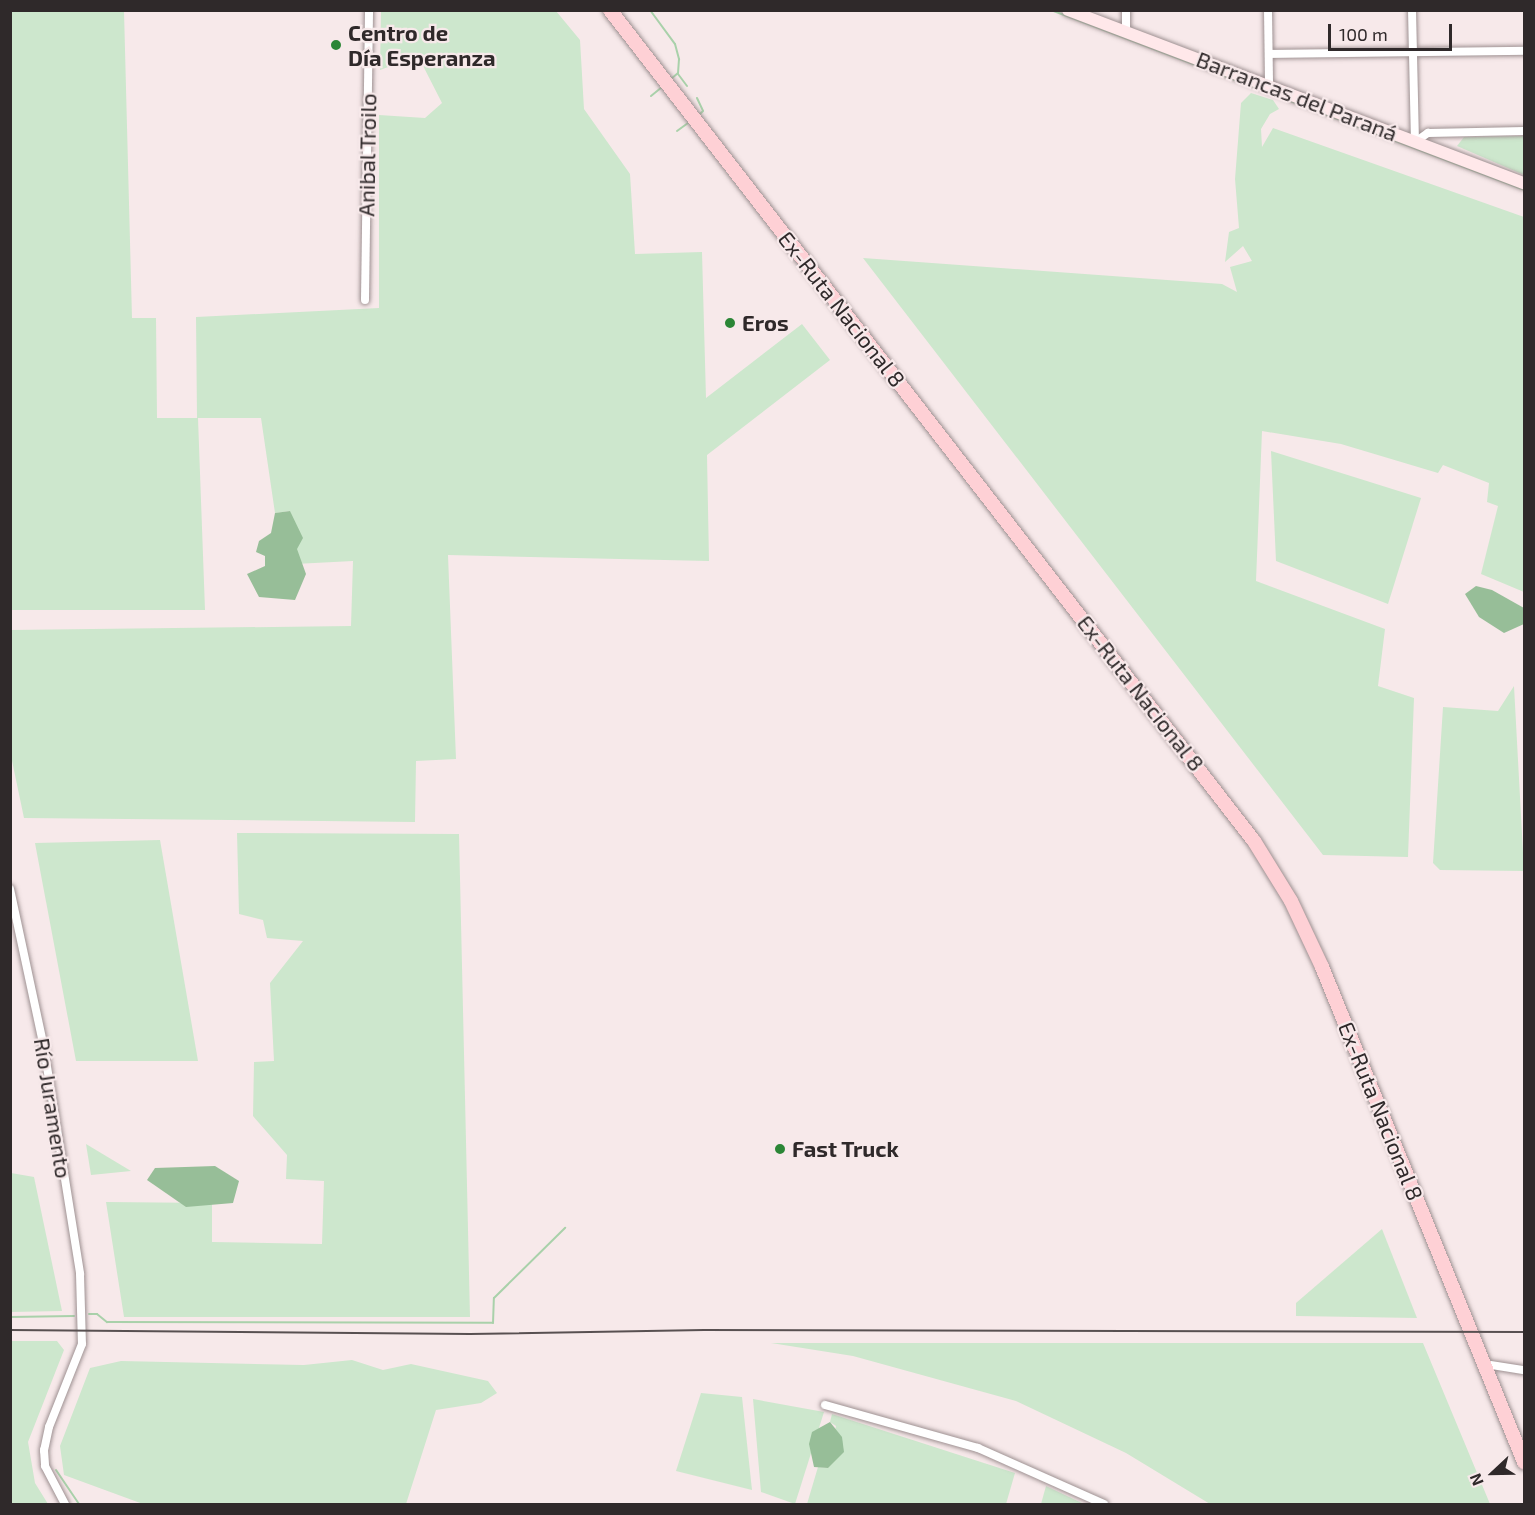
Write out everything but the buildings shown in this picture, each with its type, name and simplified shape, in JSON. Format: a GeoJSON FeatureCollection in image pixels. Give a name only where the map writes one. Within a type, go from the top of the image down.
{"type":"FeatureCollection","features":[{"type":"Feature","properties":{"kind":"main road","name":"Ex-Ruta Nacional 8"},"geometry":{"type":"LineString","coordinates":[[610,10],[1254,841],[1291,901],[1322,967],[1524,1462]]}},
{"type":"Feature","properties":{"kind":"street","name":"Anibal Troilo"},"geometry":{"type":"LineString","coordinates":[[365,300],[369,10]]}},
{"type":"Feature","properties":{"kind":"street","name":"Barrancas del Paraná"},"geometry":{"type":"LineString","coordinates":[[1068,10],[1269,84],[1524,183]]}},
{"type":"Feature","properties":{"kind":"street"},"geometry":{"type":"LineString","coordinates":[[1126,10],[1126,32]]}},
{"type":"Feature","properties":{"kind":"street"},"geometry":{"type":"LineString","coordinates":[[1268,10],[1269,84]]}},
{"type":"Feature","properties":{"kind":"street"},"geometry":{"type":"LineString","coordinates":[[1412,10],[1415,142]]}},
{"type":"Feature","properties":{"kind":"street"},"geometry":{"type":"LineString","coordinates":[[1269,54],[1524,51]]}},
{"type":"Feature","properties":{"kind":"street"},"geometry":{"type":"LineString","coordinates":[[1415,142],[1428,133],[1524,131]]}},
{"type":"Feature","properties":{"kind":"street","name":"Río Juramento"},"geometry":{"type":"LineString","coordinates":[[10,889],[45,1060],[80,1274],[82,1344],[49,1427],[44,1450],[45,1466],[65,1504]]}},
{"type":"Feature","properties":{"kind":"street"},"geometry":{"type":"LineString","coordinates":[[1485,1364],[1524,1370]]}},
{"type":"Feature","properties":{"kind":"street"},"geometry":{"type":"LineString","coordinates":[[825,1404],[978,1448],[1104,1504]]}},
{"type":"Feature","properties":{"kind":"green space"},"geometry":{"type":"Polygon","coordinates":[[[11,11],[124,11],[132,318],[156,318],[157,418],[197,418],[196,317],[379,308],[379,115],[425,118],[442,103],[418,56],[380,70],[381,11],[556,11],[580,40],[584,109],[630,174],[635,254],[702,252],[706,398],[802,324],[830,360],[707,455],[709,561],[448,555],[456,759],[416,761],[415,822],[24,818],[11,756],[10,630],[351,626],[353,561],[295,564],[290,511],[275,513],[261,418],[198,418],[205,610],[11,610],[11,11]]]}},
{"type":"Feature","properties":{"kind":"green space"},"geometry":{"type":"Polygon","coordinates":[[[1251,93],[1273,100],[1279,109],[1270,114],[1261,129],[1262,147],[1273,128],[1524,217],[1524,592],[1481,574],[1498,506],[1487,502],[1489,483],[1443,465],[1438,473],[1341,444],[1262,431],[1256,581],[1385,629],[1378,686],[1414,698],[1408,857],[1323,855],[863,258],[1222,284],[1237,292],[1230,267],[1252,261],[1243,246],[1225,262],[1229,232],[1239,228],[1235,179],[1241,103],[1251,93]]]}},
{"type":"Feature","properties":{"kind":"green space"},"geometry":{"type":"Polygon","coordinates":[[[1524,136],[1524,175],[1457,146],[1464,137],[1524,136]]]}},
{"type":"Feature","properties":{"kind":"green space"},"geometry":{"type":"Polygon","coordinates":[[[1271,451],[1421,498],[1388,604],[1276,561],[1271,451]]]}},
{"type":"Feature","properties":{"kind":"green space"},"geometry":{"type":"Polygon","coordinates":[[[290,511],[303,538],[297,549],[306,574],[295,600],[259,597],[247,574],[265,566],[265,556],[256,552],[259,541],[271,533],[275,513],[290,511]]]}},
{"type":"Feature","properties":{"kind":"green space"},"geometry":{"type":"Polygon","coordinates":[[[1476,586],[1492,590],[1524,608],[1524,624],[1504,633],[1479,617],[1465,594],[1476,586]]]}},
{"type":"Feature","properties":{"kind":"green space"},"geometry":{"type":"Polygon","coordinates":[[[1514,686],[1524,871],[1440,870],[1433,863],[1443,707],[1498,711],[1514,686]]]}},
{"type":"Feature","properties":{"kind":"green space"},"geometry":{"type":"Polygon","coordinates":[[[237,833],[459,834],[470,1317],[124,1317],[106,1202],[212,1203],[212,1242],[322,1244],[324,1181],[286,1179],[287,1155],[253,1116],[254,1062],[274,1061],[270,983],[303,941],[267,938],[263,920],[239,914],[237,833]]]}},
{"type":"Feature","properties":{"kind":"green space"},"geometry":{"type":"Polygon","coordinates":[[[160,840],[198,1061],[76,1061],[35,843],[160,840]]]}},
{"type":"Feature","properties":{"kind":"green space"},"geometry":{"type":"Polygon","coordinates":[[[86,1144],[131,1171],[91,1175],[86,1144]]]}},
{"type":"Feature","properties":{"kind":"green space"},"geometry":{"type":"Polygon","coordinates":[[[215,1166],[239,1181],[233,1203],[186,1207],[147,1180],[155,1168],[215,1166]]]}},
{"type":"Feature","properties":{"kind":"green space"},"geometry":{"type":"Polygon","coordinates":[[[11,1173],[34,1177],[62,1311],[11,1312],[11,1173]]]}},
{"type":"Feature","properties":{"kind":"green space"},"geometry":{"type":"Polygon","coordinates":[[[1382,1229],[1417,1318],[1296,1316],[1296,1303],[1382,1229]]]}},
{"type":"Feature","properties":{"kind":"green space"},"geometry":{"type":"Polygon","coordinates":[[[11,1341],[57,1341],[64,1350],[28,1442],[35,1483],[48,1504],[11,1504],[11,1341]]]}},
{"type":"Feature","properties":{"kind":"green space"},"geometry":{"type":"Polygon","coordinates":[[[771,1343],[1423,1343],[1490,1504],[1210,1504],[1126,1453],[1016,1401],[853,1356],[771,1343]]]}},
{"type":"Feature","properties":{"kind":"green space"},"geometry":{"type":"Polygon","coordinates":[[[352,1360],[383,1370],[411,1364],[488,1381],[497,1393],[481,1403],[436,1410],[406,1504],[143,1504],[64,1475],[60,1446],[90,1368],[121,1361],[304,1365],[352,1360]]]}},
{"type":"Feature","properties":{"kind":"green space"},"geometry":{"type":"Polygon","coordinates":[[[701,1393],[742,1397],[752,1490],[676,1471],[701,1393]]]}},
{"type":"Feature","properties":{"kind":"green space"},"geometry":{"type":"Polygon","coordinates":[[[753,1399],[824,1412],[795,1504],[761,1492],[753,1399]]]}},
{"type":"Feature","properties":{"kind":"green space"},"geometry":{"type":"Polygon","coordinates":[[[832,1414],[1015,1473],[1006,1504],[807,1504],[818,1467],[828,1468],[836,1426],[830,1422],[832,1414]]]}},
{"type":"Feature","properties":{"kind":"green space"},"geometry":{"type":"Polygon","coordinates":[[[830,1422],[842,1437],[844,1452],[828,1468],[814,1467],[809,1444],[812,1432],[830,1422]]]}},
{"type":"Feature","properties":{"kind":"green space"},"geometry":{"type":"Polygon","coordinates":[[[1046,1486],[1084,1504],[1041,1504],[1046,1486]]]}},
{"type":"Feature","properties":{"kind":"waterway"},"geometry":{"type":"LineString","coordinates":[[650,10],[675,44],[679,59],[678,73],[672,78]]}},
{"type":"Feature","properties":{"kind":"waterway"},"geometry":{"type":"LineString","coordinates":[[1051,10],[1524,190]]}},
{"type":"Feature","properties":{"kind":"waterway"},"geometry":{"type":"LineString","coordinates":[[678,74],[687,86]]}},
{"type":"Feature","properties":{"kind":"waterway"},"geometry":{"type":"LineString","coordinates":[[651,96],[661,88]]}},
{"type":"Feature","properties":{"kind":"waterway"},"geometry":{"type":"LineString","coordinates":[[697,98],[703,111],[700,114]]}},
{"type":"Feature","properties":{"kind":"waterway"},"geometry":{"type":"LineString","coordinates":[[677,131],[688,123]]}},
{"type":"Feature","properties":{"kind":"waterway"},"geometry":{"type":"LineString","coordinates":[[89,1314],[97,1314],[107,1322],[493,1323],[494,1298],[565,1228]]}},
{"type":"Feature","properties":{"kind":"waterway"},"geometry":{"type":"LineString","coordinates":[[10,1317],[74,1316]]}},
{"type":"Feature","properties":{"kind":"waterway"},"geometry":{"type":"LineString","coordinates":[[56,1470],[79,1504]]}},
{"type":"Feature","properties":{"kind":"railway"},"geometry":{"type":"LineString","coordinates":[[10,1330],[470,1334],[704,1330],[1524,1332]]}},
{"type":"Feature","properties":{"kind":"place","name":"Centro de Día Esperanza"},"geometry":{"type":"Point","coordinates":[336,45]}},
{"type":"Feature","properties":{"kind":"place","name":"Eros"},"geometry":{"type":"Point","coordinates":[730,323]}},
{"type":"Feature","properties":{"kind":"place","name":"Fast Truck"},"geometry":{"type":"Point","coordinates":[780,1149]}}]}
